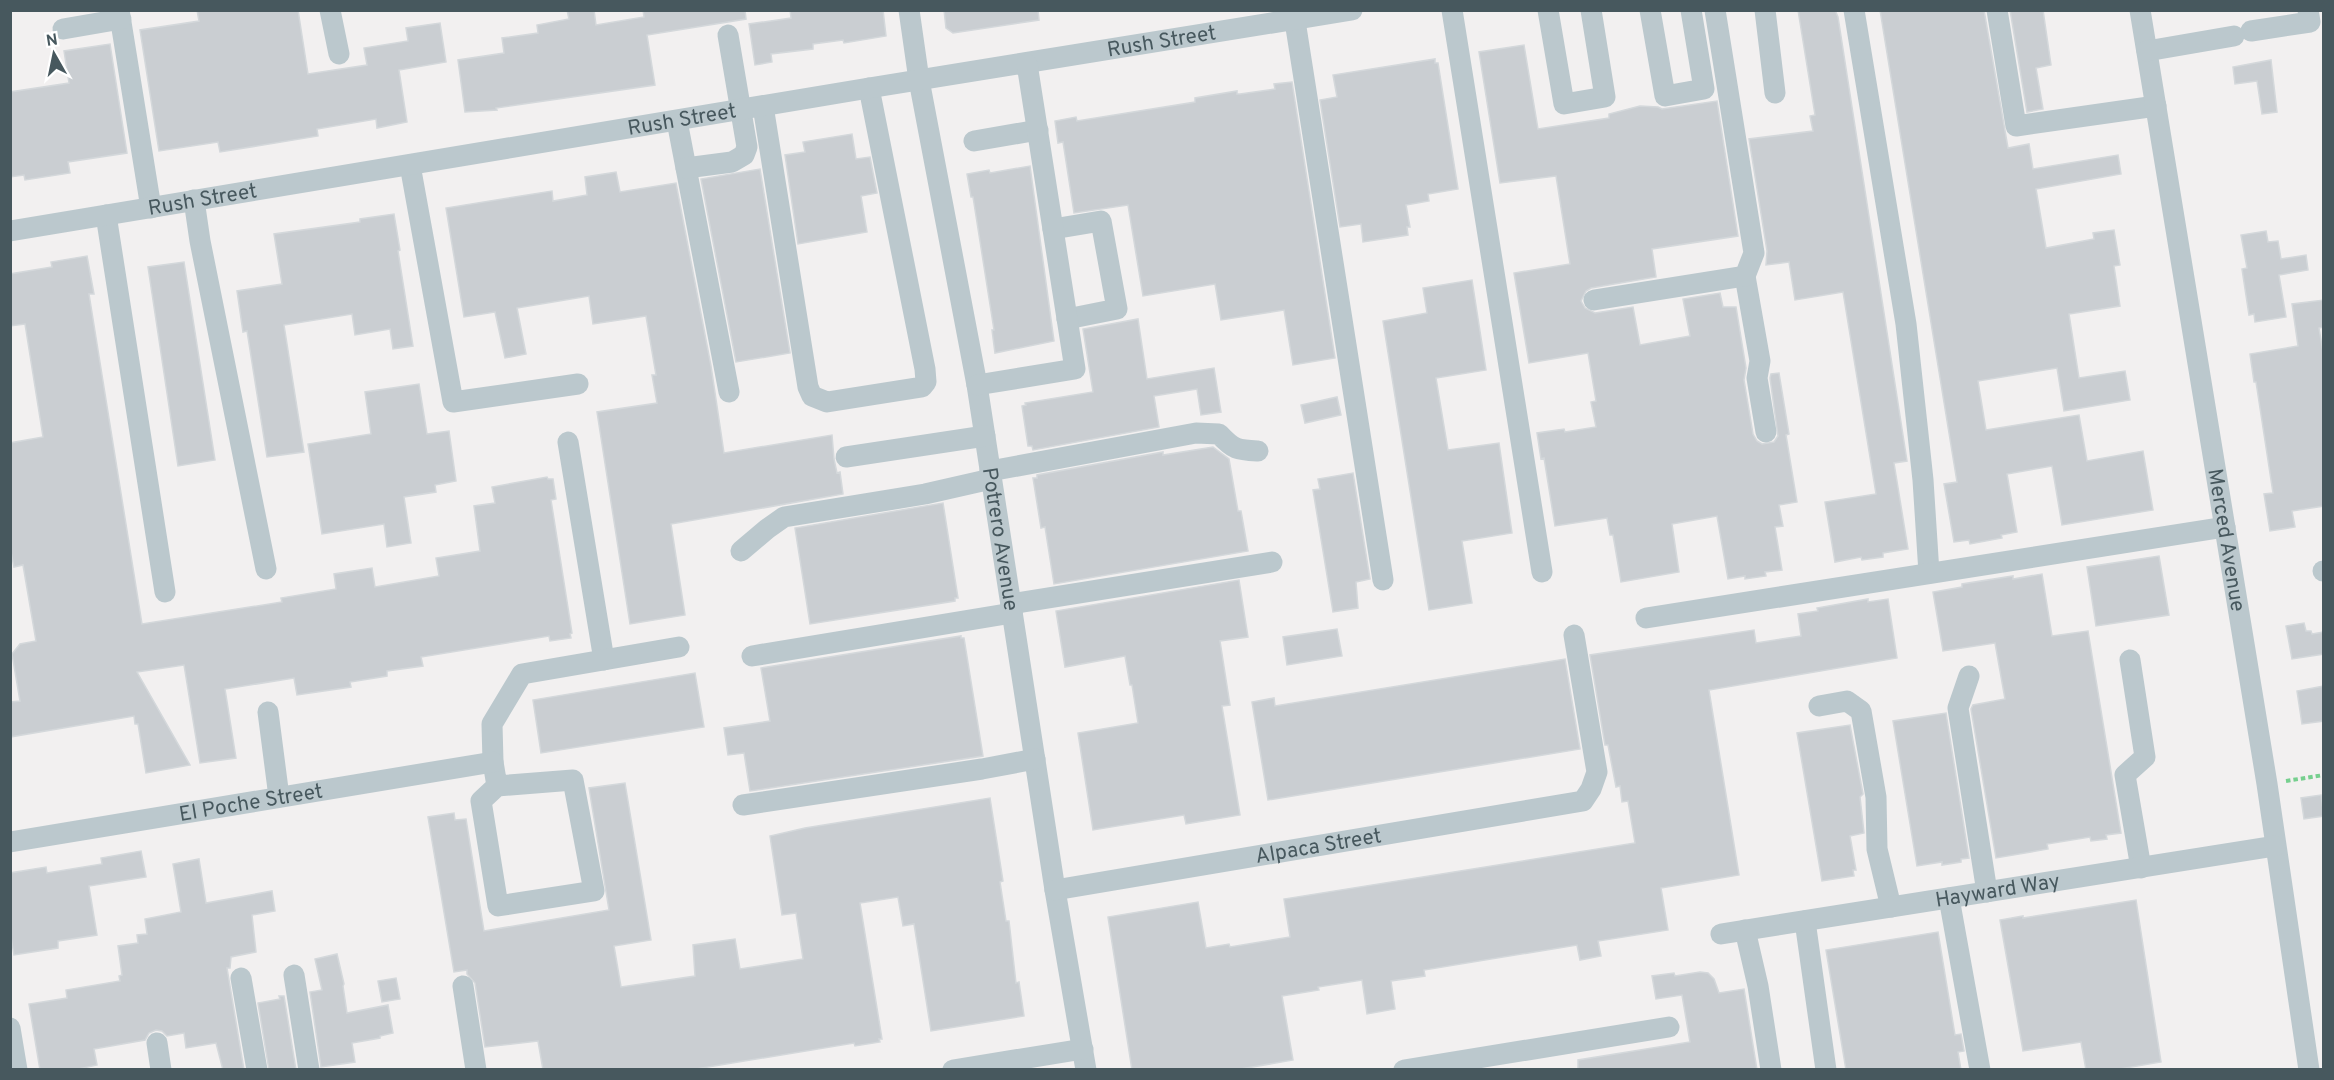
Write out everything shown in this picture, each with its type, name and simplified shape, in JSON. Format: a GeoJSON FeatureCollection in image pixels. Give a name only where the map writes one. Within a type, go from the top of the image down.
{"type":"FeatureCollection","features":[{"type":"Feature","properties":{"kind":"street"},"geometry":{"type":"LineString","coordinates":[[330,10],[339,54]]}},
{"type":"Feature","properties":{"kind":"street","name":"Potrero Avenue"},"geometry":{"type":"LineString","coordinates":[[909,10],[919,80],[977,385],[1055,890],[1084,1059]]}},
{"type":"Feature","properties":{"kind":"street","name":"Rush Street"},"geometry":{"type":"LineString","coordinates":[[10,231],[869,88],[1295,21],[1321,13],[1352,10]]}},
{"type":"Feature","properties":{"kind":"street"},"geometry":{"type":"LineString","coordinates":[[1452,10],[1542,572]]}},
{"type":"Feature","properties":{"kind":"street"},"geometry":{"type":"LineString","coordinates":[[1548,10],[1564,104],[1605,97],[1591,10]]}},
{"type":"Feature","properties":{"kind":"street"},"geometry":{"type":"LineString","coordinates":[[1650,10],[1665,96],[1704,89],[1690,10]]}},
{"type":"Feature","properties":{"kind":"street"},"geometry":{"type":"LineString","coordinates":[[1715,10],[1754,253],[1745,276],[1760,361],[1757,378],[1766,432]]}},
{"type":"Feature","properties":{"kind":"street"},"geometry":{"type":"LineString","coordinates":[[1765,10],[1776,93]]}},
{"type":"Feature","properties":{"kind":"street"},"geometry":{"type":"LineString","coordinates":[[1854,10],[1906,324],[1923,480],[1929,573]]}},
{"type":"Feature","properties":{"kind":"street"},"geometry":{"type":"LineString","coordinates":[[1997,10],[2016,126],[2156,106]]}},
{"type":"Feature","properties":{"kind":"street","name":"Merced Avenue"},"geometry":{"type":"LineString","coordinates":[[2140,10],[2267,784],[2309,1070]]}},
{"type":"Feature","properties":{"kind":"street"},"geometry":{"type":"LineString","coordinates":[[2147,51],[2310,22],[2308,10]]}},
{"type":"Feature","properties":{"kind":"street"},"geometry":{"type":"LineString","coordinates":[[63,29],[120,15],[151,207]]}},
{"type":"Feature","properties":{"kind":"street"},"geometry":{"type":"LineString","coordinates":[[1295,21],[1383,580]]}},
{"type":"Feature","properties":{"kind":"street"},"geometry":{"type":"LineString","coordinates":[[686,168],[732,162],[744,155],[747,147],[728,35]]}},
{"type":"Feature","properties":{"kind":"street"},"geometry":{"type":"LineString","coordinates":[[977,385],[1075,369],[1027,64]]}},
{"type":"Feature","properties":{"kind":"street"},"geometry":{"type":"LineString","coordinates":[[764,106],[808,387],[812,396],[826,402],[922,387],[926,382],[925,369],[869,88]]}},
{"type":"Feature","properties":{"kind":"street"},"geometry":{"type":"LineString","coordinates":[[677,121],[729,392]]}},
{"type":"Feature","properties":{"kind":"street"},"geometry":{"type":"LineString","coordinates":[[974,141],[1038,130]]}},
{"type":"Feature","properties":{"kind":"street"},"geometry":{"type":"LineString","coordinates":[[410,165],[453,402],[578,384]]}},
{"type":"Feature","properties":{"kind":"street"},"geometry":{"type":"LineString","coordinates":[[194,200],[202,253],[266,569]]}},
{"type":"Feature","properties":{"kind":"street"},"geometry":{"type":"LineString","coordinates":[[106,215],[165,592]]}},
{"type":"Feature","properties":{"kind":"street"},"geometry":{"type":"LineString","coordinates":[[1053,229],[1101,220],[1117,309],[1067,319]]}},
{"type":"Feature","properties":{"kind":"street"},"geometry":{"type":"LineString","coordinates":[[1594,300],[1745,276]]}},
{"type":"Feature","properties":{"kind":"street"},"geometry":{"type":"LineString","coordinates":[[741,551],[784,517],[925,494],[991,475],[1196,433],[1219,434],[1231,447],[1238,450],[1258,451]]}},
{"type":"Feature","properties":{"kind":"street"},"geometry":{"type":"LineString","coordinates":[[846,457],[985,436]]}},
{"type":"Feature","properties":{"kind":"street"},"geometry":{"type":"LineString","coordinates":[[568,442],[604,660]]}},
{"type":"Feature","properties":{"kind":"street"},"geometry":{"type":"LineString","coordinates":[[1646,618],[2225,527]]}},
{"type":"Feature","properties":{"kind":"street"},"geometry":{"type":"LineString","coordinates":[[752,656],[1272,561]]}},
{"type":"Feature","properties":{"kind":"street","name":"Alpaca Street"},"geometry":{"type":"LineString","coordinates":[[1055,890],[1583,801],[1591,789],[1597,772],[1574,635]]}},
{"type":"Feature","properties":{"kind":"street"},"geometry":{"type":"LineString","coordinates":[[497,786],[493,762],[492,724],[522,674],[679,647]]}},
{"type":"Feature","properties":{"kind":"street"},"geometry":{"type":"LineString","coordinates":[[2130,660],[2145,757],[2125,775],[2141,868]]}},
{"type":"Feature","properties":{"kind":"street"},"geometry":{"type":"LineString","coordinates":[[1969,676],[1958,708],[1987,892]]}},
{"type":"Feature","properties":{"kind":"street"},"geometry":{"type":"LineString","coordinates":[[1819,706],[1847,701],[1861,711],[1876,797],[1877,849],[1891,907]]}},
{"type":"Feature","properties":{"kind":"street"},"geometry":{"type":"LineString","coordinates":[[268,712],[279,798]]}},
{"type":"Feature","properties":{"kind":"street"},"geometry":{"type":"LineString","coordinates":[[743,806],[1035,759]]}},
{"type":"Feature","properties":{"kind":"street","name":"El Poche Street"},"geometry":{"type":"LineString","coordinates":[[10,842],[493,762]]}},
{"type":"Feature","properties":{"kind":"street"},"geometry":{"type":"LineString","coordinates":[[573,780],[594,891],[498,906],[481,801],[497,786],[573,780]]}},
{"type":"Feature","properties":{"kind":"street","name":"Hayward Way"},"geometry":{"type":"LineString","coordinates":[[1721,934],[2276,846]]}},
{"type":"Feature","properties":{"kind":"street"},"geometry":{"type":"LineString","coordinates":[[1949,898],[1980,1070]]}},
{"type":"Feature","properties":{"kind":"street"},"geometry":{"type":"LineString","coordinates":[[1805,921],[1826,1070]]}},
{"type":"Feature","properties":{"kind":"street"},"geometry":{"type":"LineString","coordinates":[[1745,930],[1758,986],[1771,1070]]}},
{"type":"Feature","properties":{"kind":"street"},"geometry":{"type":"LineString","coordinates":[[294,975],[309,1070]]}},
{"type":"Feature","properties":{"kind":"street"},"geometry":{"type":"LineString","coordinates":[[241,978],[257,1070]]}},
{"type":"Feature","properties":{"kind":"street"},"geometry":{"type":"LineString","coordinates":[[464,986],[476,1070]]}},
{"type":"Feature","properties":{"kind":"street"},"geometry":{"type":"LineString","coordinates":[[1404,1070],[1669,1027]]}},
{"type":"Feature","properties":{"kind":"street"},"geometry":{"type":"LineString","coordinates":[[10,1028],[17,1070]]}},
{"type":"Feature","properties":{"kind":"street"},"geometry":{"type":"LineString","coordinates":[[157,1043],[161,1070]]}},
{"type":"Feature","properties":{"kind":"street"},"geometry":{"type":"LineString","coordinates":[[952,1070],[1084,1059]]}},
{"type":"Feature","properties":{"kind":"path"},"geometry":{"type":"LineString","coordinates":[[2267,784],[2324,774]]}},
{"type":"Feature","properties":{"kind":"building"},"geometry":{"type":"Polygon","coordinates":[[[197,10],[298,10],[308,74],[367,65],[364,48],[408,41],[406,28],[440,23],[446,62],[399,70],[407,122],[377,128],[376,119],[317,129],[318,136],[220,152],[218,142],[159,151],[140,30],[199,21],[197,10]]]}},
{"type":"Feature","properties":{"kind":"building"},"geometry":{"type":"Polygon","coordinates":[[[567,10],[594,10],[596,25],[644,17],[643,10],[745,10],[746,19],[647,35],[655,85],[496,108],[497,110],[465,112],[458,60],[504,53],[502,38],[538,33],[537,25],[569,19],[567,10]]]}},
{"type":"Feature","properties":{"kind":"building"},"geometry":{"type":"Polygon","coordinates":[[[790,10],[883,10],[886,36],[844,43],[843,40],[813,44],[813,49],[771,54],[772,62],[755,65],[749,24],[791,18],[790,10]]]}},
{"type":"Feature","properties":{"kind":"building"},"geometry":{"type":"Polygon","coordinates":[[[944,10],[1038,10],[1039,20],[953,33],[946,28],[944,10]]]}},
{"type":"Feature","properties":{"kind":"building"},"geometry":{"type":"Polygon","coordinates":[[[1798,10],[1835,10],[1838,17],[1907,461],[1894,463],[1908,549],[1883,553],[1883,557],[1862,560],[1861,557],[1835,562],[1825,502],[1876,494],[1843,292],[1795,300],[1789,262],[1766,265],[1767,251],[1749,139],[1813,131],[1810,116],[1815,115],[1798,10]]]}},
{"type":"Feature","properties":{"kind":"building"},"geometry":{"type":"Polygon","coordinates":[[[1880,10],[1984,10],[2008,148],[2029,144],[2033,169],[2118,155],[2121,174],[2036,189],[2046,248],[2094,239],[2093,233],[2114,230],[2120,265],[2114,266],[2120,306],[2069,314],[2079,378],[2125,371],[2130,400],[2064,411],[2057,368],[1978,381],[1986,430],[2079,415],[2087,461],[2143,451],[2153,510],[2062,525],[2052,466],[2007,474],[2017,532],[2001,535],[2002,538],[1970,544],[1969,540],[1954,542],[1944,484],[1957,482],[1880,10]]]}},
{"type":"Feature","properties":{"kind":"building"},"geometry":{"type":"Polygon","coordinates":[[[2010,10],[2043,10],[2051,65],[2036,68],[2043,109],[2027,112],[2010,10]]]}},
{"type":"Feature","properties":{"kind":"building"},"geometry":{"type":"Polygon","coordinates":[[[110,44],[127,153],[68,162],[70,173],[25,180],[24,175],[10,177],[10,92],[69,83],[64,51],[110,44]]]}},
{"type":"Feature","properties":{"kind":"building"},"geometry":{"type":"Polygon","coordinates":[[[1524,45],[1538,129],[1609,118],[1609,114],[1640,106],[1662,109],[1717,101],[1738,236],[1652,249],[1656,277],[1591,288],[1586,291],[1581,301],[1585,308],[1595,313],[1633,307],[1640,345],[1690,336],[1683,299],[1720,293],[1723,307],[1736,307],[1746,368],[1744,380],[1753,434],[1762,444],[1774,442],[1778,436],[1770,378],[1771,374],[1779,373],[1797,502],[1779,505],[1783,526],[1775,527],[1782,570],[1765,572],[1766,576],[1728,579],[1717,516],[1672,524],[1679,572],[1621,582],[1613,535],[1610,535],[1607,518],[1555,526],[1544,458],[1541,459],[1537,433],[1564,429],[1565,432],[1596,427],[1591,402],[1596,401],[1588,353],[1529,363],[1514,273],[1570,264],[1556,176],[1500,183],[1479,52],[1524,45]]]}},
{"type":"Feature","properties":{"kind":"building"},"geometry":{"type":"Polygon","coordinates":[[[1435,59],[1435,63],[1438,63],[1458,189],[1428,194],[1429,201],[1406,205],[1410,227],[1407,227],[1408,235],[1363,242],[1361,224],[1340,227],[1320,100],[1337,97],[1333,75],[1435,59]]]}},
{"type":"Feature","properties":{"kind":"building"},"geometry":{"type":"Polygon","coordinates":[[[2271,60],[2277,112],[2262,114],[2257,81],[2235,84],[2233,67],[2271,60]]]}},
{"type":"Feature","properties":{"kind":"building"},"geometry":{"type":"Polygon","coordinates":[[[1292,82],[1335,358],[1293,365],[1284,310],[1221,320],[1215,284],[1143,296],[1128,205],[1074,213],[1063,142],[1058,143],[1055,121],[1076,117],[1077,121],[1195,102],[1195,98],[1237,91],[1237,94],[1240,94],[1275,89],[1274,84],[1292,82]]]}},
{"type":"Feature","properties":{"kind":"building"},"geometry":{"type":"Polygon","coordinates":[[[852,134],[856,159],[870,157],[877,193],[861,196],[867,232],[798,244],[785,155],[805,152],[803,142],[852,134]]]}},
{"type":"Feature","properties":{"kind":"building"},"geometry":{"type":"Polygon","coordinates":[[[1030,166],[1054,341],[995,353],[992,330],[994,330],[973,197],[971,197],[967,174],[989,170],[990,173],[1030,166]]]}},
{"type":"Feature","properties":{"kind":"building"},"geometry":{"type":"Polygon","coordinates":[[[760,169],[790,353],[736,362],[701,179],[760,169]]]}},
{"type":"Feature","properties":{"kind":"building"},"geometry":{"type":"Polygon","coordinates":[[[616,172],[620,192],[676,183],[711,366],[724,453],[832,435],[834,459],[837,473],[840,472],[843,494],[671,524],[685,615],[630,624],[597,412],[657,403],[652,375],[656,375],[646,316],[593,324],[589,296],[517,308],[526,354],[505,358],[495,312],[464,317],[446,208],[552,191],[553,201],[587,195],[585,177],[616,172]]]}},
{"type":"Feature","properties":{"kind":"building"},"geometry":{"type":"Polygon","coordinates":[[[394,214],[413,346],[393,349],[390,329],[355,335],[352,314],[284,325],[304,452],[267,457],[247,331],[243,332],[237,291],[282,284],[274,234],[360,222],[360,219],[394,214]]]}},
{"type":"Feature","properties":{"kind":"building"},"geometry":{"type":"Polygon","coordinates":[[[2266,231],[2268,242],[2278,241],[2281,259],[2306,255],[2308,270],[2279,275],[2286,317],[2255,322],[2254,314],[2249,315],[2242,269],[2247,268],[2241,235],[2266,231]]]}},
{"type":"Feature","properties":{"kind":"building"},"geometry":{"type":"Polygon","coordinates":[[[87,256],[94,294],[89,294],[142,624],[282,602],[281,598],[336,589],[334,574],[372,568],[375,587],[439,576],[436,558],[480,551],[474,506],[495,503],[492,487],[547,477],[553,479],[556,499],[551,500],[571,638],[550,641],[549,636],[421,657],[423,666],[387,671],[387,676],[350,682],[351,687],[297,695],[294,678],[225,689],[236,758],[200,763],[184,665],[137,672],[190,765],[146,773],[138,724],[135,724],[134,716],[10,737],[10,702],[20,701],[12,654],[20,644],[36,641],[23,565],[14,567],[10,547],[10,443],[43,437],[25,324],[10,326],[10,274],[52,267],[51,262],[87,256]]]}},
{"type":"Feature","properties":{"kind":"building"},"geometry":{"type":"Polygon","coordinates":[[[184,262],[215,460],[178,466],[148,267],[184,262]]]}},
{"type":"Feature","properties":{"kind":"building"},"geometry":{"type":"Polygon","coordinates":[[[1472,280],[1486,370],[1436,378],[1448,450],[1499,443],[1512,533],[1462,541],[1472,603],[1429,610],[1383,321],[1427,313],[1423,288],[1472,280]]]}},
{"type":"Feature","properties":{"kind":"building"},"geometry":{"type":"Polygon","coordinates":[[[2324,300],[2324,327],[2319,328],[2324,358],[2324,506],[2292,511],[2295,527],[2270,531],[2264,494],[2273,493],[2250,354],[2298,346],[2292,304],[2324,300]]]}},
{"type":"Feature","properties":{"kind":"building"},"geometry":{"type":"Polygon","coordinates":[[[1138,319],[1147,379],[1214,368],[1221,412],[1201,415],[1197,389],[1154,396],[1159,427],[1033,450],[1032,446],[1028,446],[1022,406],[1026,405],[1025,403],[1093,392],[1083,329],[1138,319]]]}},
{"type":"Feature","properties":{"kind":"building"},"geometry":{"type":"Polygon","coordinates":[[[419,384],[427,434],[449,431],[456,481],[435,485],[436,492],[404,497],[411,543],[387,547],[384,524],[322,534],[308,444],[371,434],[365,392],[419,384]]]}},
{"type":"Feature","properties":{"kind":"building"},"geometry":{"type":"Polygon","coordinates":[[[1337,397],[1341,415],[1305,423],[1301,405],[1337,397]]]}},
{"type":"Feature","properties":{"kind":"building"},"geometry":{"type":"Polygon","coordinates":[[[1213,447],[1229,459],[1248,551],[1054,584],[1045,527],[1041,528],[1033,478],[1037,478],[1037,475],[1163,452],[1163,455],[1213,447]]]}},
{"type":"Feature","properties":{"kind":"building"},"geometry":{"type":"Polygon","coordinates":[[[1353,473],[1370,579],[1356,582],[1358,608],[1333,612],[1313,490],[1320,489],[1318,479],[1353,473]]]}},
{"type":"Feature","properties":{"kind":"building"},"geometry":{"type":"Polygon","coordinates":[[[943,503],[958,598],[955,598],[955,601],[810,624],[795,528],[943,503]]]}},
{"type":"Feature","properties":{"kind":"building"},"geometry":{"type":"Polygon","coordinates":[[[2159,556],[2169,615],[2096,626],[2087,567],[2159,556]]]}},
{"type":"Feature","properties":{"kind":"building"},"geometry":{"type":"Polygon","coordinates":[[[2042,574],[2052,636],[2088,631],[2121,833],[2106,835],[2107,839],[2091,841],[2090,837],[2047,844],[2048,849],[1996,858],[1971,709],[1973,705],[2005,699],[1995,643],[1943,651],[1933,592],[1962,587],[1962,584],[2042,574]]]}},
{"type":"Feature","properties":{"kind":"building"},"geometry":{"type":"Polygon","coordinates":[[[1239,580],[1248,637],[1220,641],[1230,705],[1222,706],[1240,815],[1186,824],[1184,815],[1093,830],[1078,733],[1138,723],[1132,685],[1130,685],[1125,656],[1065,667],[1056,611],[1239,580]]]}},
{"type":"Feature","properties":{"kind":"building"},"geometry":{"type":"Polygon","coordinates":[[[1868,599],[1868,602],[1888,599],[1897,658],[1709,690],[1739,875],[1661,888],[1668,930],[1598,941],[1601,956],[1580,960],[1577,945],[1424,970],[1425,976],[1391,981],[1395,1009],[1367,1014],[1362,980],[1282,996],[1293,1060],[1235,1070],[1132,1070],[1108,917],[1198,902],[1206,948],[1229,944],[1230,947],[1290,937],[1284,899],[1635,843],[1628,801],[1622,802],[1620,786],[1616,787],[1608,745],[1605,745],[1590,655],[1754,630],[1756,643],[1801,636],[1798,614],[1818,611],[1817,608],[1868,599]]]}},
{"type":"Feature","properties":{"kind":"building"},"geometry":{"type":"Polygon","coordinates":[[[2304,623],[2306,631],[2311,631],[2312,634],[2324,632],[2324,654],[2292,659],[2286,626],[2304,623]]]}},
{"type":"Feature","properties":{"kind":"building"},"geometry":{"type":"Polygon","coordinates":[[[1337,629],[1342,656],[1287,665],[1283,637],[1337,629]]]}},
{"type":"Feature","properties":{"kind":"building"},"geometry":{"type":"Polygon","coordinates":[[[961,636],[964,638],[983,756],[750,791],[744,753],[728,755],[724,728],[770,721],[761,668],[961,636]]]}},
{"type":"Feature","properties":{"kind":"building"},"geometry":{"type":"Polygon","coordinates":[[[1565,659],[1580,749],[1268,800],[1252,702],[1274,698],[1275,706],[1565,659]]]}},
{"type":"Feature","properties":{"kind":"building"},"geometry":{"type":"Polygon","coordinates":[[[695,673],[704,727],[541,753],[533,700],[695,673]]]}},
{"type":"Feature","properties":{"kind":"building"},"geometry":{"type":"Polygon","coordinates":[[[2324,686],[2324,721],[2302,724],[2297,691],[2324,686]]]}},
{"type":"Feature","properties":{"kind":"building"},"geometry":{"type":"Polygon","coordinates":[[[1946,713],[1969,858],[1961,859],[1961,862],[1942,865],[1942,862],[1917,866],[1893,721],[1946,713]]]}},
{"type":"Feature","properties":{"kind":"building"},"geometry":{"type":"Polygon","coordinates":[[[1850,725],[1863,794],[1860,797],[1864,833],[1850,836],[1856,870],[1853,870],[1854,876],[1822,881],[1797,733],[1850,725]]]}},
{"type":"Feature","properties":{"kind":"building"},"geometry":{"type":"Polygon","coordinates":[[[625,783],[651,940],[614,946],[621,987],[695,976],[693,945],[735,939],[740,969],[803,959],[796,913],[782,915],[770,836],[805,828],[990,798],[1003,881],[1000,882],[1006,921],[1009,921],[1016,983],[1019,982],[1024,1016],[931,1031],[914,924],[903,926],[898,897],[860,903],[882,1039],[879,1039],[880,1042],[855,1046],[854,1043],[690,1070],[543,1070],[538,1041],[485,1047],[475,983],[467,974],[467,970],[454,972],[428,817],[454,813],[455,820],[466,819],[484,931],[609,910],[589,788],[625,783]]]}},
{"type":"Feature","properties":{"kind":"building"},"geometry":{"type":"Polygon","coordinates":[[[2321,795],[2324,816],[2304,819],[2301,798],[2321,795]]]}},
{"type":"Feature","properties":{"kind":"building"},"geometry":{"type":"Polygon","coordinates":[[[141,851],[146,877],[89,886],[97,935],[58,941],[58,948],[14,955],[10,931],[10,873],[46,867],[47,873],[102,864],[101,858],[141,851]]]}},
{"type":"Feature","properties":{"kind":"building"},"geometry":{"type":"Polygon","coordinates":[[[199,859],[206,903],[272,891],[275,911],[252,915],[256,952],[231,957],[230,968],[227,968],[244,1070],[223,1070],[216,1043],[186,1048],[184,1033],[167,1036],[162,1031],[156,1030],[149,1033],[145,1040],[94,1049],[97,1065],[74,1070],[40,1070],[29,1004],[67,998],[66,990],[120,981],[119,976],[122,975],[118,946],[138,943],[137,935],[147,934],[145,919],[181,912],[173,864],[199,859]]]}},
{"type":"Feature","properties":{"kind":"building"},"geometry":{"type":"Polygon","coordinates":[[[2136,900],[2161,1062],[2114,1070],[2086,1070],[2081,1042],[2023,1051],[2000,920],[2136,900]]]}},
{"type":"Feature","properties":{"kind":"building"},"geometry":{"type":"Polygon","coordinates":[[[1938,932],[1955,1035],[1961,1034],[1964,1051],[1958,1052],[1961,1070],[1846,1070],[1826,950],[1938,932]]]}},
{"type":"Feature","properties":{"kind":"building"},"geometry":{"type":"Polygon","coordinates":[[[337,954],[344,984],[347,1013],[388,1005],[393,1033],[352,1043],[355,1062],[321,1067],[310,992],[322,990],[315,959],[337,954]]]}},
{"type":"Feature","properties":{"kind":"building"},"geometry":{"type":"Polygon","coordinates":[[[1674,973],[1675,976],[1708,973],[1714,979],[1719,993],[1744,989],[1757,1070],[1578,1070],[1578,1060],[1690,1042],[1682,995],[1656,999],[1652,976],[1674,973]]]}},
{"type":"Feature","properties":{"kind":"building"},"geometry":{"type":"Polygon","coordinates":[[[396,978],[400,999],[382,1002],[378,981],[396,978]]]}},
{"type":"Feature","properties":{"kind":"building"},"geometry":{"type":"Polygon","coordinates":[[[279,996],[284,996],[296,1070],[269,1070],[258,1003],[280,999],[279,996]]]}}]}
